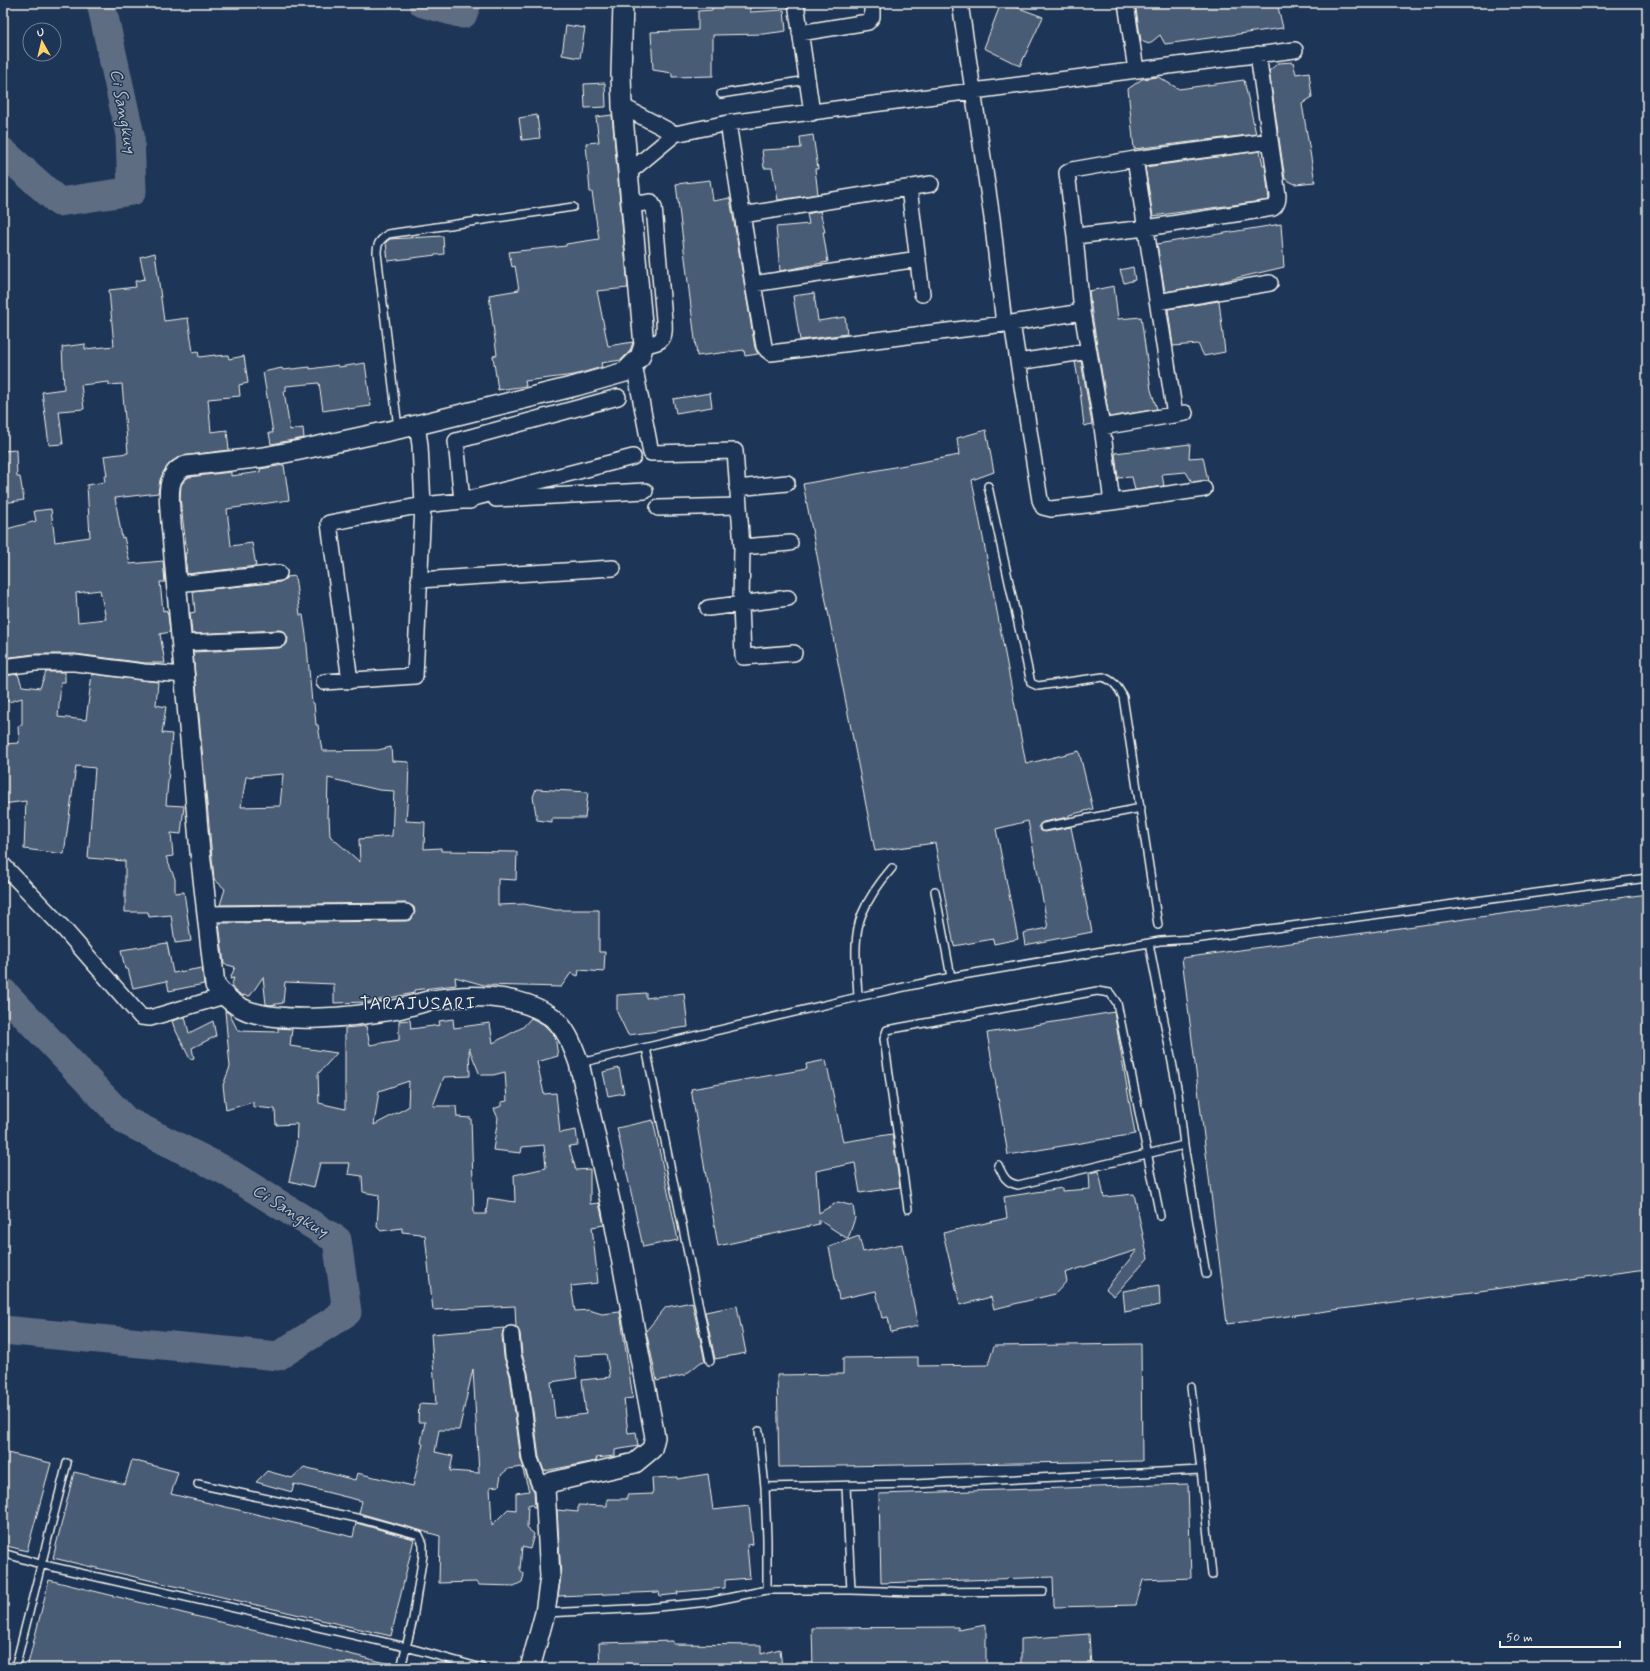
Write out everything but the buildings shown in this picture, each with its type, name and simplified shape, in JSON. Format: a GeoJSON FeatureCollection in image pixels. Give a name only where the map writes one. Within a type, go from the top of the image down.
{"type":"FeatureCollection","features":[{"type":"Feature","properties":{"kind":"street"},"geometry":{"type":"LineString","coordinates":[[545,1488],[552,1482],[635,1463],[652,1449],[655,1437],[612,1210],[579,1063],[574,1048],[563,1029],[550,1015],[529,1005],[502,998],[468,996],[429,1001],[394,1010],[353,1015],[306,1017],[274,1016],[248,1011],[234,1004],[224,996],[215,985],[200,852],[170,485],[174,473],[179,468],[186,466],[264,457],[417,424],[576,386],[625,372],[634,364],[640,357],[644,345],[622,106],[621,74],[623,3]]}},
{"type":"Feature","properties":{"kind":"street"},"geometry":{"type":"LineString","coordinates":[[796,3],[812,113]]}},
{"type":"Feature","properties":{"kind":"street"},"geometry":{"type":"LineString","coordinates":[[800,33],[868,22],[872,17],[872,3]]}},
{"type":"Feature","properties":{"kind":"street"},"geometry":{"type":"LineString","coordinates":[[960,3],[1008,324],[1018,362],[1040,500],[1043,507],[1051,509],[1204,489]]}},
{"type":"Feature","properties":{"kind":"street"},"geometry":{"type":"LineString","coordinates":[[1126,3],[1136,70]]}},
{"type":"Feature","properties":{"kind":"street"},"geometry":{"type":"LineString","coordinates":[[628,173],[675,134],[728,123],[812,113],[973,90],[1295,50]]}},
{"type":"Feature","properties":{"kind":"street"},"geometry":{"type":"LineString","coordinates":[[1075,236],[1146,228],[1273,208],[1278,204],[1258,54]]}},
{"type":"Feature","properties":{"kind":"street"},"geometry":{"type":"LineString","coordinates":[[622,106],[675,134]]}},
{"type":"Feature","properties":{"kind":"street"},"geometry":{"type":"LineString","coordinates":[[728,123],[764,346],[771,353],[1008,324],[1082,312]]}},
{"type":"Feature","properties":{"kind":"street"},"geometry":{"type":"LineString","coordinates":[[1112,502],[1102,427],[1082,312],[1067,172],[1135,159],[1270,141]]}},
{"type":"Feature","properties":{"kind":"street"},"geometry":{"type":"LineString","coordinates":[[1102,427],[1180,414],[1157,302],[1135,159]]}},
{"type":"Feature","properties":{"kind":"street"},"geometry":{"type":"LineString","coordinates":[[743,216],[931,184]]}},
{"type":"Feature","properties":{"kind":"street"},"geometry":{"type":"LineString","coordinates":[[909,188],[922,294]]}},
{"type":"Feature","properties":{"kind":"street"},"geometry":{"type":"LineString","coordinates":[[753,284],[918,259]]}},
{"type":"Feature","properties":{"kind":"street"},"geometry":{"type":"LineString","coordinates":[[1157,302],[1270,283]]}},
{"type":"Feature","properties":{"kind":"street"},"geometry":{"type":"LineString","coordinates":[[1018,362],[1089,352]]}},
{"type":"Feature","properties":{"kind":"street"},"geometry":{"type":"LineString","coordinates":[[634,364],[651,453],[735,451],[742,547],[741,604],[743,657],[794,653]]}},
{"type":"Feature","properties":{"kind":"street"},"geometry":{"type":"LineString","coordinates":[[462,501],[456,442],[618,397]]}},
{"type":"Feature","properties":{"kind":"street"},"geometry":{"type":"LineString","coordinates":[[324,682],[415,676],[423,505],[420,445],[417,424]]}},
{"type":"Feature","properties":{"kind":"street"},"geometry":{"type":"LineString","coordinates":[[462,501],[633,457]]}},
{"type":"Feature","properties":{"kind":"street"},"geometry":{"type":"LineString","coordinates":[[737,488],[787,483]]}},
{"type":"Feature","properties":{"kind":"street"},"geometry":{"type":"LineString","coordinates":[[350,681],[328,523],[423,505],[462,501],[645,491]]}},
{"type":"Feature","properties":{"kind":"street"},"geometry":{"type":"LineString","coordinates":[[658,508],[739,506]]}},
{"type":"Feature","properties":{"kind":"street"},"geometry":{"type":"LineString","coordinates":[[742,547],[790,543]]}},
{"type":"Feature","properties":{"kind":"street"},"geometry":{"type":"LineString","coordinates":[[419,580],[613,568]]}},
{"type":"Feature","properties":{"kind":"street"},"geometry":{"type":"LineString","coordinates":[[177,584],[279,573]]}},
{"type":"Feature","properties":{"kind":"street"},"geometry":{"type":"LineString","coordinates":[[708,608],[788,598]]}},
{"type":"Feature","properties":{"kind":"street"},"geometry":{"type":"LineString","coordinates":[[182,643],[280,639]]}},
{"type":"Feature","properties":{"kind":"street"},"geometry":{"type":"LineString","coordinates":[[3,667],[35,663],[75,663],[144,672],[186,675]]}},
{"type":"Feature","properties":{"kind":"street"},"geometry":{"type":"LineString","coordinates":[[3,865],[64,929],[141,1017],[150,1018],[224,996]]}},
{"type":"Feature","properties":{"kind":"street"},"geometry":{"type":"LineString","coordinates":[[207,914],[406,912]]}},
{"type":"Feature","properties":{"kind":"street"},"geometry":{"type":"LineString","coordinates":[[511,1334],[513,1356],[519,1374],[530,1459],[539,1483],[545,1488],[550,1577],[545,1613],[530,1668]]}},
{"type":"Feature","properties":{"kind":"lane"},"geometry":{"type":"LineString","coordinates":[[721,94],[807,80]]}},
{"type":"Feature","properties":{"kind":"lane"},"geometry":{"type":"LineString","coordinates":[[398,428],[377,253],[377,246],[380,240],[388,234],[573,207]]}},
{"type":"Feature","properties":{"kind":"lane"},"geometry":{"type":"LineString","coordinates":[[988,486],[1031,683],[1038,686],[1103,677],[1112,680],[1124,697],[1158,925]]}},
{"type":"Feature","properties":{"kind":"lane"},"geometry":{"type":"LineString","coordinates":[[1044,827],[1141,808]]}},
{"type":"Feature","properties":{"kind":"lane"},"geometry":{"type":"LineString","coordinates":[[858,997],[857,942],[861,915],[876,886],[892,868]]}},
{"type":"Feature","properties":{"kind":"lane"},"geometry":{"type":"LineString","coordinates":[[579,1063],[858,997],[951,977],[1149,943],[1160,939],[1209,937],[1647,878]]}},
{"type":"Feature","properties":{"kind":"lane"},"geometry":{"type":"LineString","coordinates":[[935,891],[951,977]]}},
{"type":"Feature","properties":{"kind":"lane"},"geometry":{"type":"LineString","coordinates":[[1149,943],[1178,1093],[1184,1145],[1206,1274]]}},
{"type":"Feature","properties":{"kind":"lane"},"geometry":{"type":"LineString","coordinates":[[908,1209],[884,1039],[887,1030],[1097,991],[1110,993],[1117,1003],[1146,1154],[1160,1216]]}},
{"type":"Feature","properties":{"kind":"lane"},"geometry":{"type":"LineString","coordinates":[[646,1048],[710,1361]]}},
{"type":"Feature","properties":{"kind":"lane"},"geometry":{"type":"LineString","coordinates":[[998,1165],[1005,1180],[1010,1184],[1018,1185],[1157,1150],[1184,1145]]}},
{"type":"Feature","properties":{"kind":"lane"},"geometry":{"type":"LineString","coordinates":[[1191,1387],[1212,1575]]}},
{"type":"Feature","properties":{"kind":"lane"},"geometry":{"type":"LineString","coordinates":[[759,1431],[765,1487],[767,1590]]}},
{"type":"Feature","properties":{"kind":"lane"},"geometry":{"type":"LineString","coordinates":[[15,1668],[40,1564],[67,1463]]}},
{"type":"Feature","properties":{"kind":"lane"},"geometry":{"type":"LineString","coordinates":[[765,1487],[846,1486],[1201,1470]]}},
{"type":"Feature","properties":{"kind":"lane"},"geometry":{"type":"LineString","coordinates":[[198,1484],[361,1519],[419,1535],[423,1544],[423,1555],[413,1619],[401,1668]]}},
{"type":"Feature","properties":{"kind":"lane"},"geometry":{"type":"LineString","coordinates":[[846,1486],[851,1590]]}},
{"type":"Feature","properties":{"kind":"lane"},"geometry":{"type":"LineString","coordinates":[[3,1553],[40,1564],[406,1647],[482,1668]]}},
{"type":"Feature","properties":{"kind":"lane"},"geometry":{"type":"LineString","coordinates":[[545,1613],[648,1608],[708,1602],[767,1590],[913,1592],[1043,1591]]}},
{"type":"Feature","properties":{"kind":"waterway","name":"Ci Sangkuy"},"geometry":{"type":"LineString","coordinates":[[3,152],[59,202],[132,191],[130,135],[101,3]]}},
{"type":"Feature","properties":{"kind":"waterway","name":"Ci Sangkuy"},"geometry":{"type":"LineString","coordinates":[[423,3],[463,14],[467,3]]}},
{"type":"Feature","properties":{"kind":"waterway","name":"Ci Sangkuy"},"geometry":{"type":"LineString","coordinates":[[3,992],[126,1121],[224,1170],[337,1240],[347,1312],[278,1356],[3,1330]]}},
{"type":"Feature","properties":{"kind":"district","name":"TARAJUSARI"},"geometry":{"type":"Point","coordinates":[418,1004]}}]}
